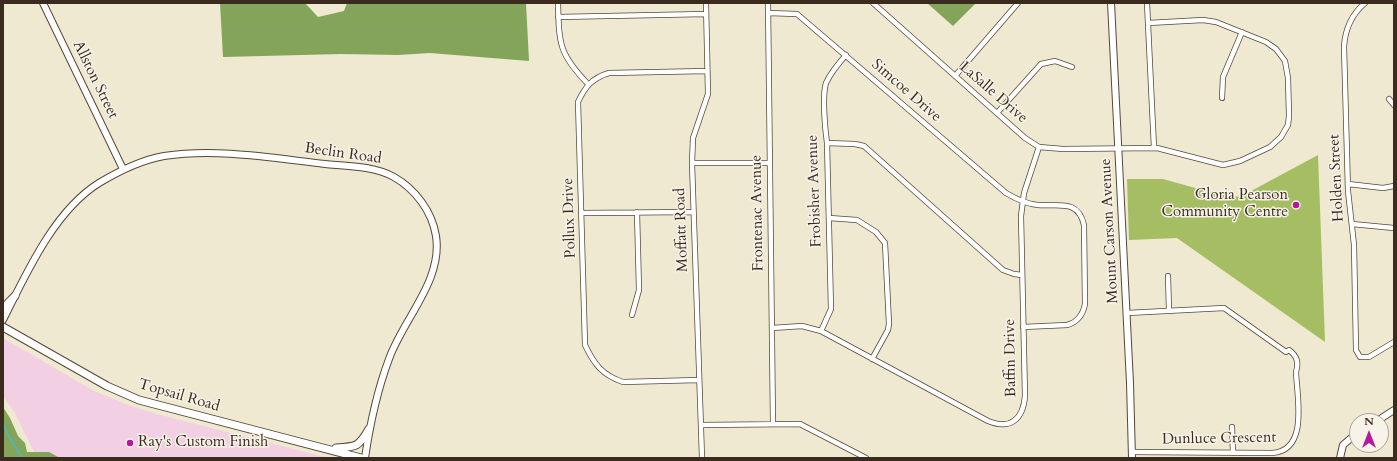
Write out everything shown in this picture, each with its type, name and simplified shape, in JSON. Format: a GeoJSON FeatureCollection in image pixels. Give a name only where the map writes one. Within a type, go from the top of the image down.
{"type":"FeatureCollection","features":[{"type":"Feature","properties":{"kind":"main road"},"geometry":{"type":"LineString","coordinates":[[3,308],[15,296]]}},
{"type":"Feature","properties":{"kind":"main road","name":"Topsail Road"},"geometry":{"type":"LineString","coordinates":[[3,328],[107,386],[139,400],[361,458]]}},
{"type":"Feature","properties":{"kind":"main road"},"geometry":{"type":"LineString","coordinates":[[330,449],[355,447],[362,441],[369,429]]}},
{"type":"Feature","properties":{"kind":"street","name":"Allston Street"},"geometry":{"type":"LineString","coordinates":[[43,3],[123,169]]}},
{"type":"Feature","properties":{"kind":"street"},"geometry":{"type":"LineString","coordinates":[[558,3],[558,37],[561,49],[573,68],[588,84],[599,76],[609,73],[707,71]]}},
{"type":"Feature","properties":{"kind":"street","name":"Moffatt Road"},"geometry":{"type":"LineString","coordinates":[[702,458],[692,163],[693,138],[707,98],[706,3]]}},
{"type":"Feature","properties":{"kind":"street","name":"Frontenac Avenue"},"geometry":{"type":"LineString","coordinates":[[768,3],[773,424]]}},
{"type":"Feature","properties":{"kind":"street","name":"LaSalle Drive"},"geometry":{"type":"LineString","coordinates":[[873,3],[1025,138],[1039,147],[1069,150],[1154,148],[1214,163],[1227,164],[1240,161],[1274,144],[1281,137],[1288,125],[1288,78],[1285,61],[1273,46],[1212,21],[1148,23]]}},
{"type":"Feature","properties":{"kind":"street"},"geometry":{"type":"LineString","coordinates":[[955,76],[1018,3]]}},
{"type":"Feature","properties":{"kind":"street","name":"Mount Carson Avenue"},"geometry":{"type":"LineString","coordinates":[[1111,3],[1127,313],[1132,455]]}},
{"type":"Feature","properties":{"kind":"street"},"geometry":{"type":"LineString","coordinates":[[1147,3],[1154,148]]}},
{"type":"Feature","properties":{"kind":"street","name":"Holden Street"},"geometry":{"type":"LineString","coordinates":[[1365,3],[1351,22],[1344,44],[1348,184],[1354,244],[1356,352],[1360,357],[1368,357],[1394,342]]}},
{"type":"Feature","properties":{"kind":"street","name":"Simcoe Drive"},"geometry":{"type":"LineString","coordinates":[[768,13],[797,14],[999,189],[1022,201],[1038,205],[1070,206],[1080,214],[1084,225],[1084,310],[1078,320],[1067,326],[1023,327]]}},
{"type":"Feature","properties":{"kind":"street"},"geometry":{"type":"LineString","coordinates":[[558,18],[706,14]]}},
{"type":"Feature","properties":{"kind":"street"},"geometry":{"type":"LineString","coordinates":[[1222,98],[1222,77],[1242,32]]}},
{"type":"Feature","properties":{"kind":"street","name":"Frobisher Avenue"},"geometry":{"type":"LineString","coordinates":[[821,331],[831,310],[827,143],[825,123],[826,85],[833,70],[846,55]]}},
{"type":"Feature","properties":{"kind":"street"},"geometry":{"type":"LineString","coordinates":[[997,113],[1041,64],[1055,61],[1072,67]]}},
{"type":"Feature","properties":{"kind":"street","name":"Pollux Drive"},"geometry":{"type":"LineString","coordinates":[[588,84],[578,102],[585,345],[598,368],[606,375],[623,382],[699,380]]}},
{"type":"Feature","properties":{"kind":"street"},"geometry":{"type":"LineString","coordinates":[[1389,99],[1394,105]]}},
{"type":"Feature","properties":{"kind":"street"},"geometry":{"type":"LineString","coordinates":[[827,143],[855,144],[864,146],[1003,270],[1022,275]]}},
{"type":"Feature","properties":{"kind":"street","name":"Baffin Drive"},"geometry":{"type":"LineString","coordinates":[[772,328],[802,326],[821,331],[988,421],[1001,426],[1016,421],[1025,403],[1021,216],[1022,201],[1039,147]]}},
{"type":"Feature","properties":{"kind":"street","name":"Beclin Road"},"geometry":{"type":"LineString","coordinates":[[3,320],[53,230],[69,207],[98,183],[123,169],[152,159],[184,154],[205,153],[262,157],[375,170],[392,176],[406,185],[418,196],[427,210],[436,234],[436,256],[429,280],[388,359],[369,429],[365,458]]}},
{"type":"Feature","properties":{"kind":"street"},"geometry":{"type":"LineString","coordinates":[[692,163],[770,164]]}},
{"type":"Feature","properties":{"kind":"street"},"geometry":{"type":"LineString","coordinates":[[1348,184],[1383,188],[1394,186]]}},
{"type":"Feature","properties":{"kind":"street"},"geometry":{"type":"LineString","coordinates":[[632,315],[640,290],[637,212]]}},
{"type":"Feature","properties":{"kind":"street"},"geometry":{"type":"LineString","coordinates":[[582,213],[693,212]]}},
{"type":"Feature","properties":{"kind":"street"},"geometry":{"type":"LineString","coordinates":[[829,218],[857,220],[876,232],[885,243],[889,324],[888,330],[872,359]]}},
{"type":"Feature","properties":{"kind":"street"},"geometry":{"type":"LineString","coordinates":[[1352,224],[1394,228]]}},
{"type":"Feature","properties":{"kind":"street"},"geometry":{"type":"LineString","coordinates":[[1168,276],[1169,311]]}},
{"type":"Feature","properties":{"kind":"street","name":"Dunluce Crescent"},"geometry":{"type":"LineString","coordinates":[[1127,313],[1224,308],[1286,352],[1288,350],[1298,361],[1298,429],[1294,442],[1286,449],[1276,453],[1132,455]]}},
{"type":"Feature","properties":{"kind":"street"},"geometry":{"type":"LineString","coordinates":[[701,425],[804,425],[866,458]]}},
{"type":"Feature","properties":{"kind":"street"},"geometry":{"type":"LineString","coordinates":[[1232,427],[1233,453]]}},
{"type":"Feature","properties":{"kind":"street"},"geometry":{"type":"LineString","coordinates":[[1340,458],[1342,448],[1345,442],[1349,439]]}},
{"type":"Feature","properties":{"kind":"shaded area"},"geometry":{"type":"Polygon","coordinates":[[[3,338],[94,391],[128,405],[153,413],[329,458],[37,458],[15,413],[3,396],[3,338]]]}},
{"type":"Feature","properties":{"kind":"green space"},"geometry":{"type":"Polygon","coordinates":[[[220,3],[305,3],[318,17],[344,11],[347,3],[526,3],[529,61],[430,53],[398,55],[341,54],[223,57],[220,3]]]}},
{"type":"Feature","properties":{"kind":"green space"},"geometry":{"type":"Polygon","coordinates":[[[927,3],[976,3],[953,26],[927,3]]]}},
{"type":"Feature","properties":{"kind":"green space"},"geometry":{"type":"Polygon","coordinates":[[[1318,155],[1325,342],[1177,238],[1129,240],[1127,179],[1163,179],[1206,191],[1240,197],[1318,155]]]}},
{"type":"Feature","properties":{"kind":"green space"},"geometry":{"type":"Polygon","coordinates":[[[3,407],[18,436],[25,443],[27,452],[49,452],[60,458],[3,458],[3,407]]]}},
{"type":"Feature","properties":{"kind":"waterway"},"geometry":{"type":"LineString","coordinates":[[3,423],[8,435],[22,458]]}},
{"type":"Feature","properties":{"kind":"place","name":"Gloria Pearson Community Centre"},"geometry":{"type":"Point","coordinates":[1296,205]}},
{"type":"Feature","properties":{"kind":"place","name":"Ray's Custom Finish"},"geometry":{"type":"Point","coordinates":[130,443]}}]}
